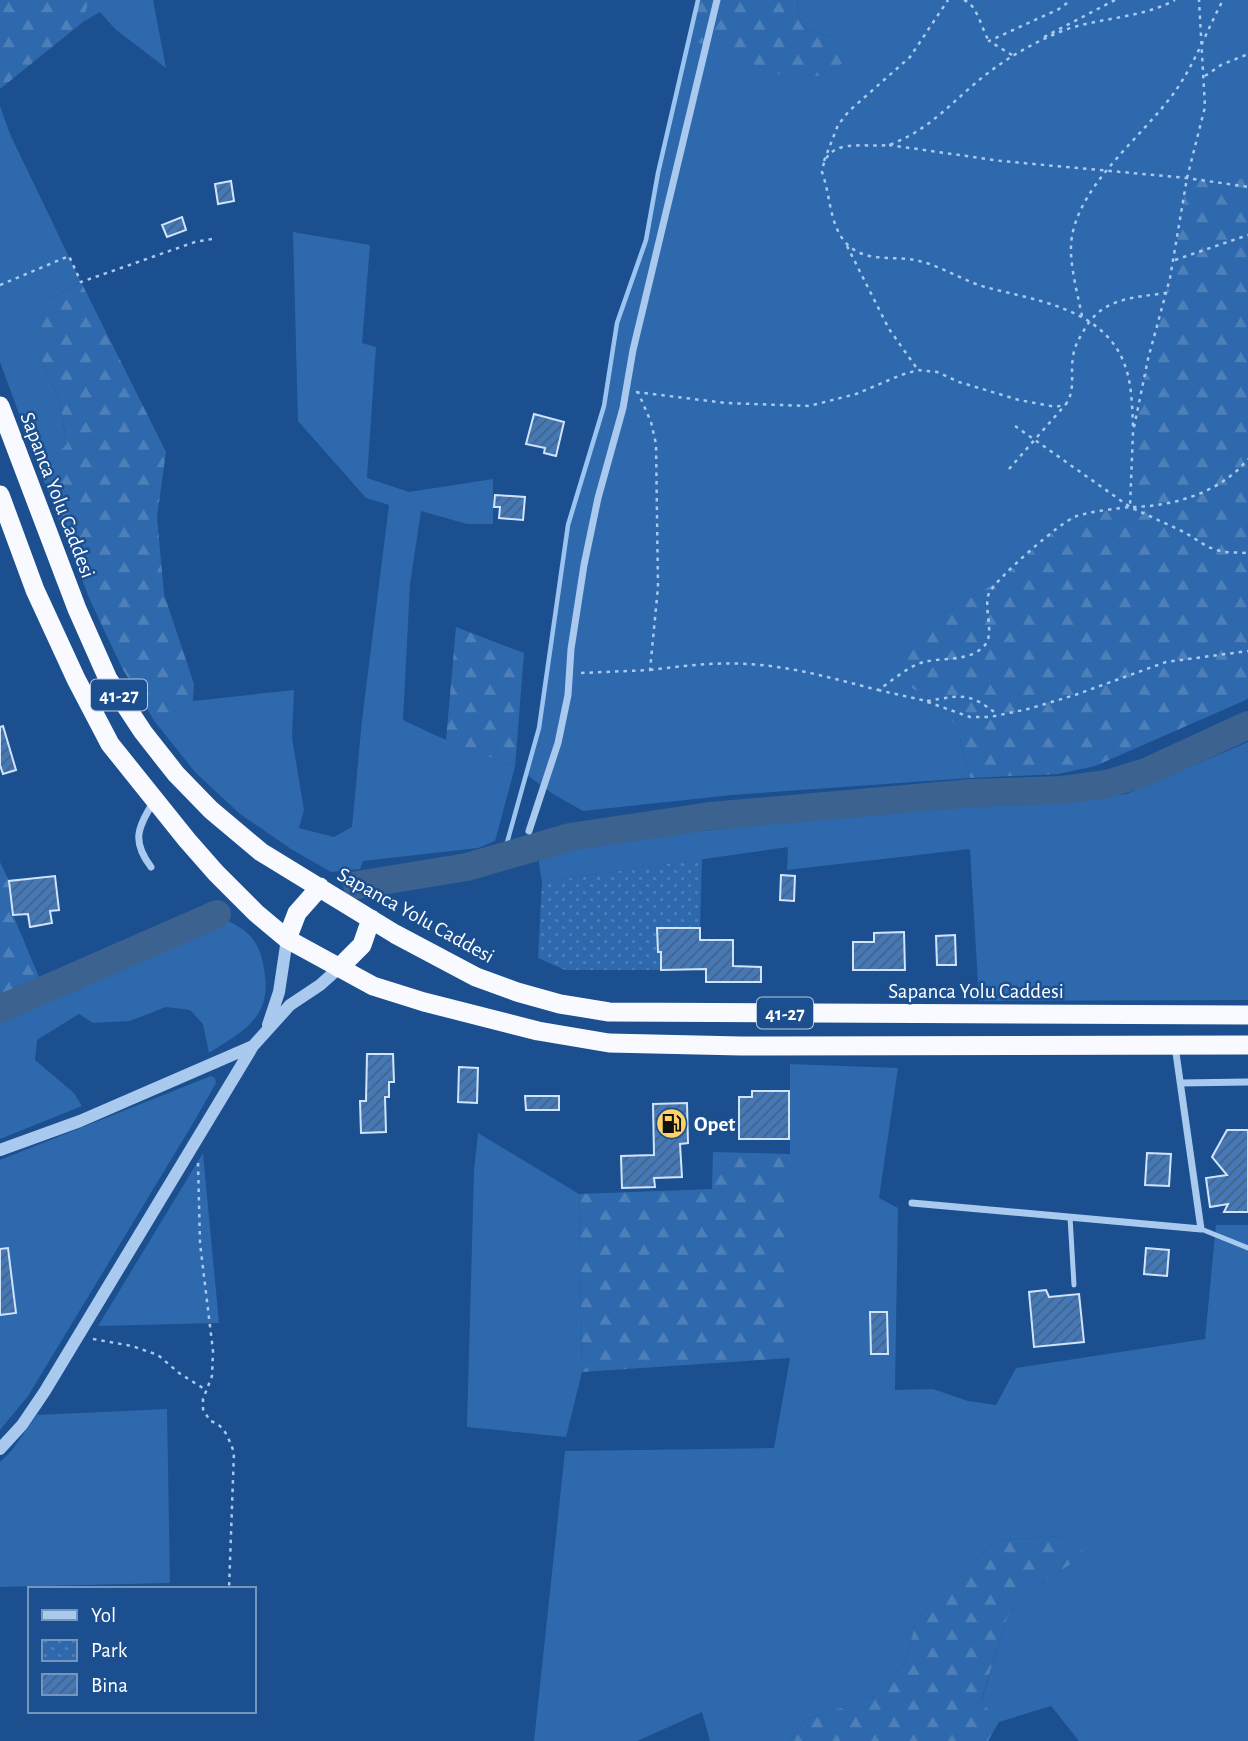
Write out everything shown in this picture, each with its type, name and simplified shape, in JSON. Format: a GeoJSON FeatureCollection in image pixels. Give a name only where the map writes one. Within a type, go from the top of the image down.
{"type":"FeatureCollection","features":[{"type":"Feature","properties":{"kind":"highway","name":"Sapanca Yolu Caddesi"},"geometry":{"type":"LineString","coordinates":[[0,406],[77,609],[108,678],[143,732],[176,774],[211,810],[261,852],[371,919],[476,977],[560,1004],[609,1012],[1248,1015]]}},
{"type":"Feature","properties":{"kind":"highway","name":"41-27"},"geometry":{"type":"LineString","coordinates":[[0,495],[35,590],[76,679],[110,744],[155,799]]}},
{"type":"Feature","properties":{"kind":"highway"},"geometry":{"type":"LineString","coordinates":[[155,799],[216,873],[287,939],[373,986],[538,1031],[609,1043],[741,1046],[1248,1045]]}},
{"type":"Feature","properties":{"kind":"highway"},"geometry":{"type":"LineString","coordinates":[[287,939],[297,913],[320,887]]}},
{"type":"Feature","properties":{"kind":"highway"},"geometry":{"type":"LineString","coordinates":[[339,968],[362,945],[371,919]]}},
{"type":"Feature","properties":{"kind":"street"},"geometry":{"type":"LineString","coordinates":[[529,831],[558,743],[568,695],[584,565],[598,498],[627,391],[633,349],[717,0]]}},
{"type":"Feature","properties":{"kind":"street"},"geometry":{"type":"LineString","coordinates":[[151,867],[141,854],[138,836],[141,821],[155,799]]}},
{"type":"Feature","properties":{"kind":"street"},"geometry":{"type":"LineString","coordinates":[[267,1029],[279,992],[287,939]]}},
{"type":"Feature","properties":{"kind":"street"},"geometry":{"type":"LineString","coordinates":[[0,1449],[22,1425],[79,1337],[253,1046],[290,1005],[320,985],[339,968]]}},
{"type":"Feature","properties":{"kind":"street"},"geometry":{"type":"LineString","coordinates":[[912,1203],[1201,1229],[1175,1045]]}},
{"type":"Feature","properties":{"kind":"street"},"geometry":{"type":"LineString","coordinates":[[0,1150],[80,1121],[253,1046]]}},
{"type":"Feature","properties":{"kind":"street"},"geometry":{"type":"LineString","coordinates":[[1181,1083],[1248,1082]]}},
{"type":"Feature","properties":{"kind":"lane"},"geometry":{"type":"LineString","coordinates":[[1070,1217],[1074,1285]]}},
{"type":"Feature","properties":{"kind":"lane"},"geometry":{"type":"LineString","coordinates":[[1201,1229],[1248,1248]]}},
{"type":"Feature","properties":{"kind":"path"},"geometry":{"type":"LineString","coordinates":[[918,370],[889,329],[846,244],[833,216],[822,173],[838,125],[849,111],[910,57],[948,0]]}},
{"type":"Feature","properties":{"kind":"path"},"geometry":{"type":"LineString","coordinates":[[964,0],[975,9],[989,41],[1013,55]]}},
{"type":"Feature","properties":{"kind":"path"},"geometry":{"type":"LineString","coordinates":[[989,41],[1059,9],[1071,0]]}},
{"type":"Feature","properties":{"kind":"path"},"geometry":{"type":"LineString","coordinates":[[889,145],[936,118],[1013,55],[1115,0]]}},
{"type":"Feature","properties":{"kind":"path"},"geometry":{"type":"LineString","coordinates":[[1030,45],[1063,31],[1145,13],[1175,0]]}},
{"type":"Feature","properties":{"kind":"path"},"geometry":{"type":"LineString","coordinates":[[1133,432],[1148,359],[1174,260],[1187,178],[1205,107],[1199,0]]}},
{"type":"Feature","properties":{"kind":"path"},"geometry":{"type":"LineString","coordinates":[[1083,318],[1071,251],[1073,230],[1081,209],[1107,171],[1145,131],[1176,91],[1223,0]]}},
{"type":"Feature","properties":{"kind":"path"},"geometry":{"type":"LineString","coordinates":[[1204,77],[1221,65],[1248,54]]}},
{"type":"Feature","properties":{"kind":"path"},"geometry":{"type":"LineString","coordinates":[[823,165],[839,148],[852,144],[889,145],[1001,161],[1187,178],[1248,187]]}},
{"type":"Feature","properties":{"kind":"path"},"geometry":{"type":"LineString","coordinates":[[1174,260],[1248,236]]}},
{"type":"Feature","properties":{"kind":"path"},"geometry":{"type":"LineString","coordinates":[[0,285],[68,256],[81,282],[212,239]]}},
{"type":"Feature","properties":{"kind":"path"},"geometry":{"type":"LineString","coordinates":[[846,244],[866,256],[916,261],[971,282],[1060,307],[1088,321],[1111,342],[1123,360],[1128,377],[1133,432],[1130,507]]}},
{"type":"Feature","properties":{"kind":"path"},"geometry":{"type":"LineString","coordinates":[[1009,469],[1072,396],[1073,356],[1088,321],[1107,305],[1166,293]]}},
{"type":"Feature","properties":{"kind":"path"},"geometry":{"type":"LineString","coordinates":[[627,391],[726,402],[809,406],[856,394],[901,374],[918,370],[937,372],[959,382],[1019,400],[1056,407],[1066,404]]}},
{"type":"Feature","properties":{"kind":"path"},"geometry":{"type":"LineString","coordinates":[[638,392],[651,422],[656,444],[658,587],[650,670]]}},
{"type":"Feature","properties":{"kind":"path"},"geometry":{"type":"LineString","coordinates":[[1015,426],[1130,507],[1185,531],[1209,547],[1223,552],[1248,553]]}},
{"type":"Feature","properties":{"kind":"path"},"geometry":{"type":"LineString","coordinates":[[878,690],[923,662],[976,653],[988,639],[987,601],[990,590],[1046,537],[1074,516],[1130,507],[1157,506],[1198,494],[1216,486],[1241,467],[1248,458]]}},
{"type":"Feature","properties":{"kind":"path"},"geometry":{"type":"LineString","coordinates":[[569,674],[650,670],[701,663],[748,664],[790,669],[878,690],[970,717],[1028,709],[1166,662],[1248,651]]}},
{"type":"Feature","properties":{"kind":"path"},"geometry":{"type":"LineString","coordinates":[[926,702],[969,696],[982,702],[998,715]]}},
{"type":"Feature","properties":{"kind":"path"},"geometry":{"type":"LineString","coordinates":[[198,1139],[200,1243],[213,1351],[212,1376],[206,1390],[203,1409],[210,1421],[219,1423],[234,1452],[229,1587]]}},
{"type":"Feature","properties":{"kind":"path"},"geometry":{"type":"LineString","coordinates":[[79,1337],[132,1346],[158,1355],[179,1373],[206,1390]]}},
{"type":"Feature","properties":{"kind":"green space"},"geometry":{"type":"Polygon","coordinates":[[[0,0],[89,0],[83,22],[0,89],[0,0]]]}},
{"type":"Feature","properties":{"kind":"green space"},"geometry":{"type":"Polygon","coordinates":[[[89,0],[153,0],[166,68],[115,29],[100,12],[83,22],[89,0]]]}},
{"type":"Feature","properties":{"kind":"green space"},"geometry":{"type":"Polygon","coordinates":[[[698,0],[798,0],[797,10],[803,27],[833,38],[844,50],[843,63],[818,76],[776,74],[690,39],[698,0]]]}},
{"type":"Feature","properties":{"kind":"green space"},"geometry":{"type":"Polygon","coordinates":[[[798,0],[1248,0],[1248,179],[1187,179],[1170,278],[1148,359],[1133,432],[1130,507],[1074,516],[1046,537],[1000,580],[937,618],[903,683],[937,703],[957,727],[970,778],[732,795],[583,811],[527,775],[546,690],[568,525],[604,406],[617,323],[646,240],[658,173],[690,39],[710,46],[833,38],[803,27],[797,10],[798,0]]]}},
{"type":"Feature","properties":{"kind":"green space"},"geometry":{"type":"Polygon","coordinates":[[[0,106],[10,134],[81,282],[48,300],[38,351],[59,399],[67,445],[40,471],[0,362],[0,106]]]}},
{"type":"Feature","properties":{"kind":"green space"},"geometry":{"type":"Polygon","coordinates":[[[1187,178],[1248,179],[1248,699],[1095,766],[1058,774],[970,778],[957,727],[937,703],[903,683],[909,652],[937,618],[1000,580],[1046,537],[1074,516],[1130,507],[1133,432],[1148,359],[1170,278],[1187,178]]]}},
{"type":"Feature","properties":{"kind":"green space"},"geometry":{"type":"Polygon","coordinates":[[[293,232],[370,245],[362,343],[376,347],[367,478],[409,492],[493,479],[493,524],[467,524],[421,511],[410,584],[403,720],[515,767],[495,841],[478,848],[363,861],[360,869],[331,872],[291,849],[240,814],[195,772],[155,722],[193,701],[294,690],[292,738],[304,810],[299,828],[334,837],[352,827],[362,720],[389,505],[366,498],[298,421],[293,232]]]}},
{"type":"Feature","properties":{"kind":"green space"},"geometry":{"type":"Polygon","coordinates":[[[81,282],[166,452],[157,517],[164,594],[194,684],[193,701],[155,722],[122,668],[90,600],[40,471],[67,444],[59,399],[38,351],[40,319],[48,300],[81,282]]]}},
{"type":"Feature","properties":{"kind":"green space"},"geometry":{"type":"Polygon","coordinates":[[[456,627],[524,653],[515,767],[446,740],[456,627]]]}},
{"type":"Feature","properties":{"kind":"green space"},"geometry":{"type":"Polygon","coordinates":[[[1248,742],[1248,1000],[979,1001],[970,849],[787,870],[788,847],[542,882],[538,856],[640,838],[968,807],[1059,803],[1126,794],[1248,742]]]}},
{"type":"Feature","properties":{"kind":"green space"},"geometry":{"type":"Polygon","coordinates":[[[702,859],[700,928],[658,928],[661,970],[565,970],[538,958],[542,882],[702,859]]]}},
{"type":"Feature","properties":{"kind":"green space"},"geometry":{"type":"Polygon","coordinates":[[[0,862],[9,881],[13,915],[44,989],[0,1009],[0,862]]]}},
{"type":"Feature","properties":{"kind":"green space"},"geometry":{"type":"Polygon","coordinates":[[[217,914],[253,939],[263,963],[266,985],[264,999],[260,1011],[245,1029],[209,1053],[203,1024],[190,1010],[166,1007],[130,1021],[93,1023],[79,1014],[37,1040],[35,1060],[74,1093],[82,1106],[0,1139],[0,1009],[217,914]]]}},
{"type":"Feature","properties":{"kind":"green space"},"geometry":{"type":"Polygon","coordinates":[[[790,1064],[898,1068],[879,1198],[898,1208],[895,1390],[933,1389],[968,1401],[996,1405],[1016,1368],[1205,1339],[1216,1225],[1248,1225],[1248,1741],[1079,1741],[1051,1706],[999,1722],[981,1702],[1008,1615],[1036,1586],[1081,1558],[1062,1536],[1000,1540],[960,1570],[917,1620],[903,1666],[875,1696],[805,1720],[790,1741],[710,1741],[702,1712],[637,1741],[534,1741],[565,1451],[774,1448],[790,1358],[790,1064]]]}},
{"type":"Feature","properties":{"kind":"green space"},"geometry":{"type":"Polygon","coordinates":[[[211,1076],[216,1083],[192,1125],[28,1396],[0,1430],[0,1160],[211,1076]]]}},
{"type":"Feature","properties":{"kind":"green space"},"geometry":{"type":"Polygon","coordinates":[[[478,1133],[579,1194],[582,1372],[566,1437],[467,1427],[474,1171],[478,1133]]]}},
{"type":"Feature","properties":{"kind":"green space"},"geometry":{"type":"Polygon","coordinates":[[[713,1152],[790,1154],[790,1358],[582,1372],[579,1194],[712,1189],[713,1152]]]}},
{"type":"Feature","properties":{"kind":"green space"},"geometry":{"type":"Polygon","coordinates":[[[203,1153],[219,1323],[98,1326],[203,1153]]]}},
{"type":"Feature","properties":{"kind":"green space"},"geometry":{"type":"Polygon","coordinates":[[[167,1409],[170,1583],[0,1587],[0,1462],[37,1415],[167,1409]]]}},
{"type":"Feature","properties":{"kind":"green space"},"geometry":{"type":"Polygon","coordinates":[[[1062,1536],[1084,1540],[1081,1558],[1036,1586],[1008,1615],[981,1701],[999,1722],[988,1741],[790,1741],[805,1720],[875,1696],[903,1666],[917,1620],[960,1570],[1000,1540],[1062,1536]]]}},
{"type":"Feature","properties":{"kind":"building"},"geometry":{"type":"Polygon","coordinates":[[[231,181],[234,201],[218,204],[215,184],[231,181]]]}},
{"type":"Feature","properties":{"kind":"building"},"geometry":{"type":"Polygon","coordinates":[[[182,217],[186,230],[167,237],[162,225],[182,217]]]}},
{"type":"Feature","properties":{"kind":"building"},"geometry":{"type":"Polygon","coordinates":[[[534,414],[564,422],[556,456],[544,453],[545,448],[526,444],[534,414]]]}},
{"type":"Feature","properties":{"kind":"building"},"geometry":{"type":"Polygon","coordinates":[[[495,495],[525,497],[523,520],[499,518],[500,507],[494,507],[495,495]]]}},
{"type":"Feature","properties":{"kind":"building"},"geometry":{"type":"Polygon","coordinates":[[[3,726],[16,770],[3,774],[0,765],[0,727],[3,726]]]}},
{"type":"Feature","properties":{"kind":"building"},"geometry":{"type":"Polygon","coordinates":[[[781,875],[795,876],[794,901],[780,900],[781,875]]]}},
{"type":"Feature","properties":{"kind":"building"},"geometry":{"type":"Polygon","coordinates":[[[55,876],[59,910],[50,911],[52,923],[30,927],[28,914],[13,915],[9,881],[55,876]]]}},
{"type":"Feature","properties":{"kind":"building"},"geometry":{"type":"Polygon","coordinates":[[[657,928],[700,928],[700,940],[733,940],[733,966],[761,967],[761,982],[706,982],[706,969],[661,970],[657,928]]]}},
{"type":"Feature","properties":{"kind":"building"},"geometry":{"type":"Polygon","coordinates":[[[904,932],[905,970],[853,970],[853,942],[874,942],[874,933],[904,932]]]}},
{"type":"Feature","properties":{"kind":"building"},"geometry":{"type":"Polygon","coordinates":[[[955,935],[956,965],[937,965],[936,936],[955,935]]]}},
{"type":"Feature","properties":{"kind":"building"},"geometry":{"type":"Polygon","coordinates":[[[367,1054],[393,1054],[394,1082],[389,1082],[389,1097],[385,1097],[386,1132],[361,1133],[360,1101],[366,1101],[367,1054]]]}},
{"type":"Feature","properties":{"kind":"building"},"geometry":{"type":"Polygon","coordinates":[[[459,1067],[478,1068],[477,1103],[458,1102],[459,1067]]]}},
{"type":"Feature","properties":{"kind":"building"},"geometry":{"type":"Polygon","coordinates":[[[752,1091],[789,1091],[789,1139],[739,1139],[739,1097],[752,1097],[752,1091]]]}},
{"type":"Feature","properties":{"kind":"building"},"geometry":{"type":"Polygon","coordinates":[[[525,1096],[559,1096],[559,1110],[526,1110],[525,1096]]]}},
{"type":"Feature","properties":{"kind":"building"},"geometry":{"type":"Polygon","coordinates":[[[687,1103],[688,1143],[680,1144],[682,1177],[654,1178],[655,1187],[622,1188],[621,1156],[654,1155],[653,1104],[687,1103]]]}},
{"type":"Feature","properties":{"kind":"building"},"geometry":{"type":"Polygon","coordinates":[[[1227,1130],[1248,1130],[1248,1212],[1224,1212],[1228,1204],[1210,1207],[1206,1178],[1227,1175],[1212,1157],[1227,1130]]]}},
{"type":"Feature","properties":{"kind":"building"},"geometry":{"type":"Polygon","coordinates":[[[1147,1153],[1171,1154],[1169,1186],[1145,1185],[1147,1153]]]}},
{"type":"Feature","properties":{"kind":"building"},"geometry":{"type":"Polygon","coordinates":[[[8,1248],[16,1313],[0,1315],[0,1249],[8,1248]]]}},
{"type":"Feature","properties":{"kind":"building"},"geometry":{"type":"Polygon","coordinates":[[[1146,1248],[1169,1250],[1167,1276],[1144,1274],[1146,1248]]]}},
{"type":"Feature","properties":{"kind":"building"},"geometry":{"type":"Polygon","coordinates":[[[1046,1290],[1049,1297],[1079,1294],[1084,1342],[1034,1347],[1029,1292],[1046,1290]]]}},
{"type":"Feature","properties":{"kind":"building"},"geometry":{"type":"Polygon","coordinates":[[[870,1312],[887,1312],[888,1354],[871,1354],[870,1312]]]}},
{"type":"Feature","properties":{"kind":"waterway"},"geometry":{"type":"LineString","coordinates":[[503,857],[539,728],[568,525],[604,406],[617,323],[646,240],[658,173],[698,0]]}},
{"type":"Feature","properties":{"kind":"waterway"},"geometry":{"type":"LineString","coordinates":[[357,885],[467,867],[570,837],[710,816],[972,793],[1062,790],[1107,784],[1146,772],[1248,725]]}},
{"type":"Feature","properties":{"kind":"waterway"},"geometry":{"type":"LineString","coordinates":[[0,1009],[217,914]]}},
{"type":"Feature","properties":{"kind":"place","name":"Opet"},"geometry":{"type":"Point","coordinates":[671,1124]}}]}
